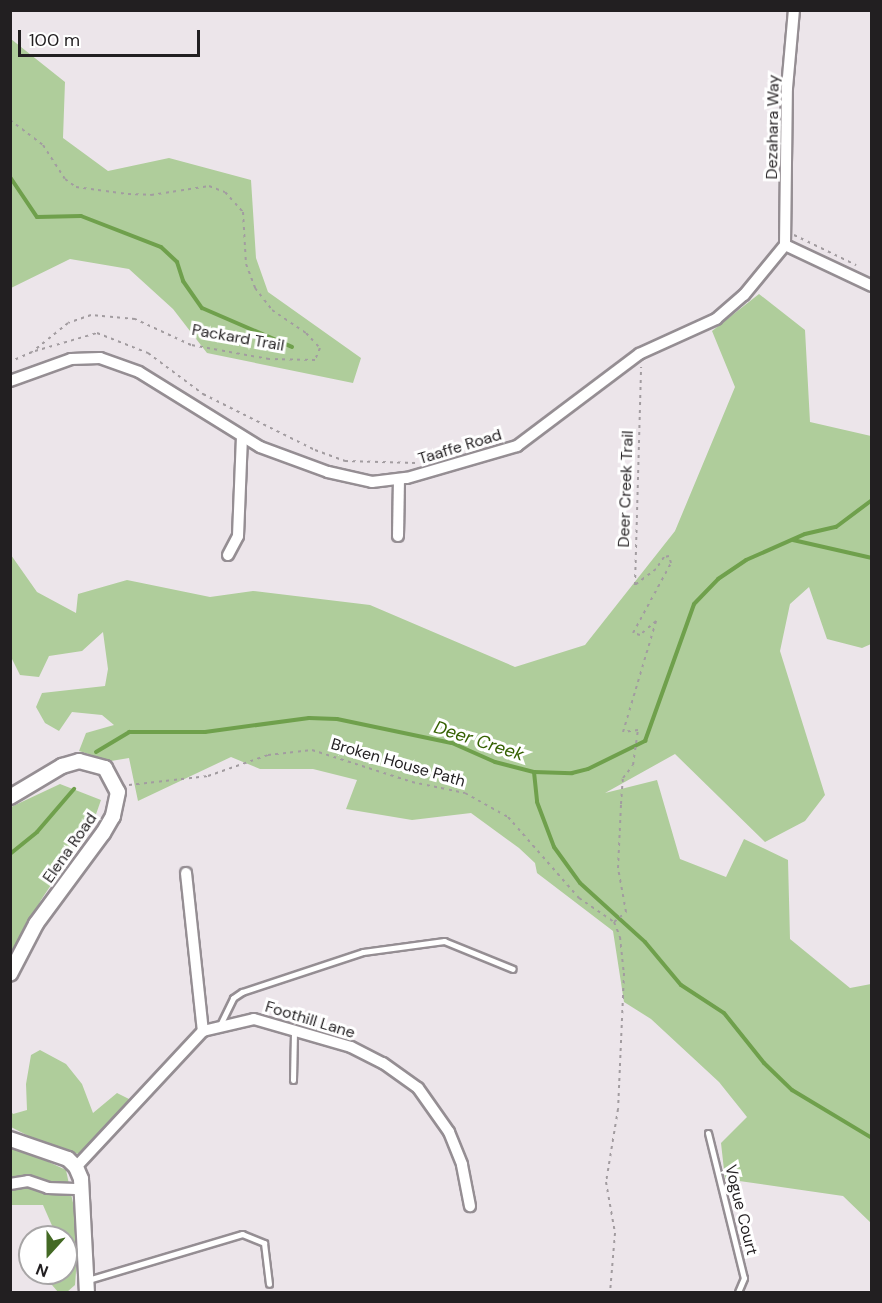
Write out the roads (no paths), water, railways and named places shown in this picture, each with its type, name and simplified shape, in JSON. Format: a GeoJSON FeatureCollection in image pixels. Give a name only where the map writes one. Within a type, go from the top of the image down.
{"type":"FeatureCollection","features":[{"type":"Feature","properties":{"kind":"street","name":"Dezahara Way"},"geometry":{"type":"LineString","coordinates":[[786,239],[787,88],[794,10]]}},
{"type":"Feature","properties":{"kind":"street"},"geometry":{"type":"LineString","coordinates":[[786,239],[872,286]]}},
{"type":"Feature","properties":{"kind":"street","name":"Taaffe Road"},"geometry":{"type":"LineString","coordinates":[[10,381],[70,359],[100,358],[139,372],[242,437],[328,472],[372,482],[399,479],[435,472],[517,446],[639,354],[716,319],[744,296],[786,239]]}},
{"type":"Feature","properties":{"kind":"street"},"geometry":{"type":"LineString","coordinates":[[228,555],[238,536],[242,437]]}},
{"type":"Feature","properties":{"kind":"street"},"geometry":{"type":"LineString","coordinates":[[398,536],[399,479]]}},
{"type":"Feature","properties":{"kind":"street","name":"Elena Road"},"geometry":{"type":"LineString","coordinates":[[10,797],[62,766],[79,761],[105,768],[117,786],[117,804],[108,824],[36,924],[10,974]]}},
{"type":"Feature","properties":{"kind":"street"},"geometry":{"type":"LineString","coordinates":[[186,873],[203,1031]]}},
{"type":"Feature","properties":{"kind":"street","name":"Foothill Lane"},"geometry":{"type":"LineString","coordinates":[[76,1167],[203,1031],[220,1025],[254,1019],[294,1028],[351,1047],[384,1063],[418,1088],[449,1131],[462,1165],[470,1206]]}},
{"type":"Feature","properties":{"kind":"street"},"geometry":{"type":"LineString","coordinates":[[10,1139],[68,1159],[76,1167],[82,1190],[87,1287]]}},
{"type":"Feature","properties":{"kind":"street"},"geometry":{"type":"LineString","coordinates":[[10,1184],[28,1181],[48,1188],[82,1190]]}},
{"type":"Feature","properties":{"kind":"lane"},"geometry":{"type":"LineString","coordinates":[[220,1025],[233,998],[242,992],[363,952],[444,941],[513,969]]}},
{"type":"Feature","properties":{"kind":"lane"},"geometry":{"type":"LineString","coordinates":[[293,1080],[294,1028]]}},
{"type":"Feature","properties":{"kind":"lane","name":"Vogue Court"},"geometry":{"type":"LineString","coordinates":[[708,1133],[744,1278],[738,1293]]}},
{"type":"Feature","properties":{"kind":"lane"},"geometry":{"type":"LineString","coordinates":[[87,1287],[242,1234],[264,1243],[269,1284]]}},
{"type":"Feature","properties":{"kind":"waterway"},"geometry":{"type":"LineString","coordinates":[[10,177],[37,217],[81,216],[161,247],[177,262],[183,281],[202,308],[292,347]]}},
{"type":"Feature","properties":{"kind":"waterway","name":"Deer Creek"},"geometry":{"type":"LineString","coordinates":[[96,752],[129,732],[205,732],[309,718],[337,719],[452,743],[495,762],[534,772],[572,773],[588,769],[645,741],[694,604],[718,579],[746,560],[805,534],[836,527],[872,500]]}},
{"type":"Feature","properties":{"kind":"waterway"},"geometry":{"type":"LineString","coordinates":[[793,540],[872,558]]}},
{"type":"Feature","properties":{"kind":"waterway"},"geometry":{"type":"LineString","coordinates":[[534,772],[537,802],[554,847],[580,883],[645,942],[681,985],[724,1013],[764,1063],[792,1090],[872,1138]]}},
{"type":"Feature","properties":{"kind":"waterway","name":"Deer Creek"},"geometry":{"type":"LineString","coordinates":[[10,854],[37,832],[74,789]]}}]}
